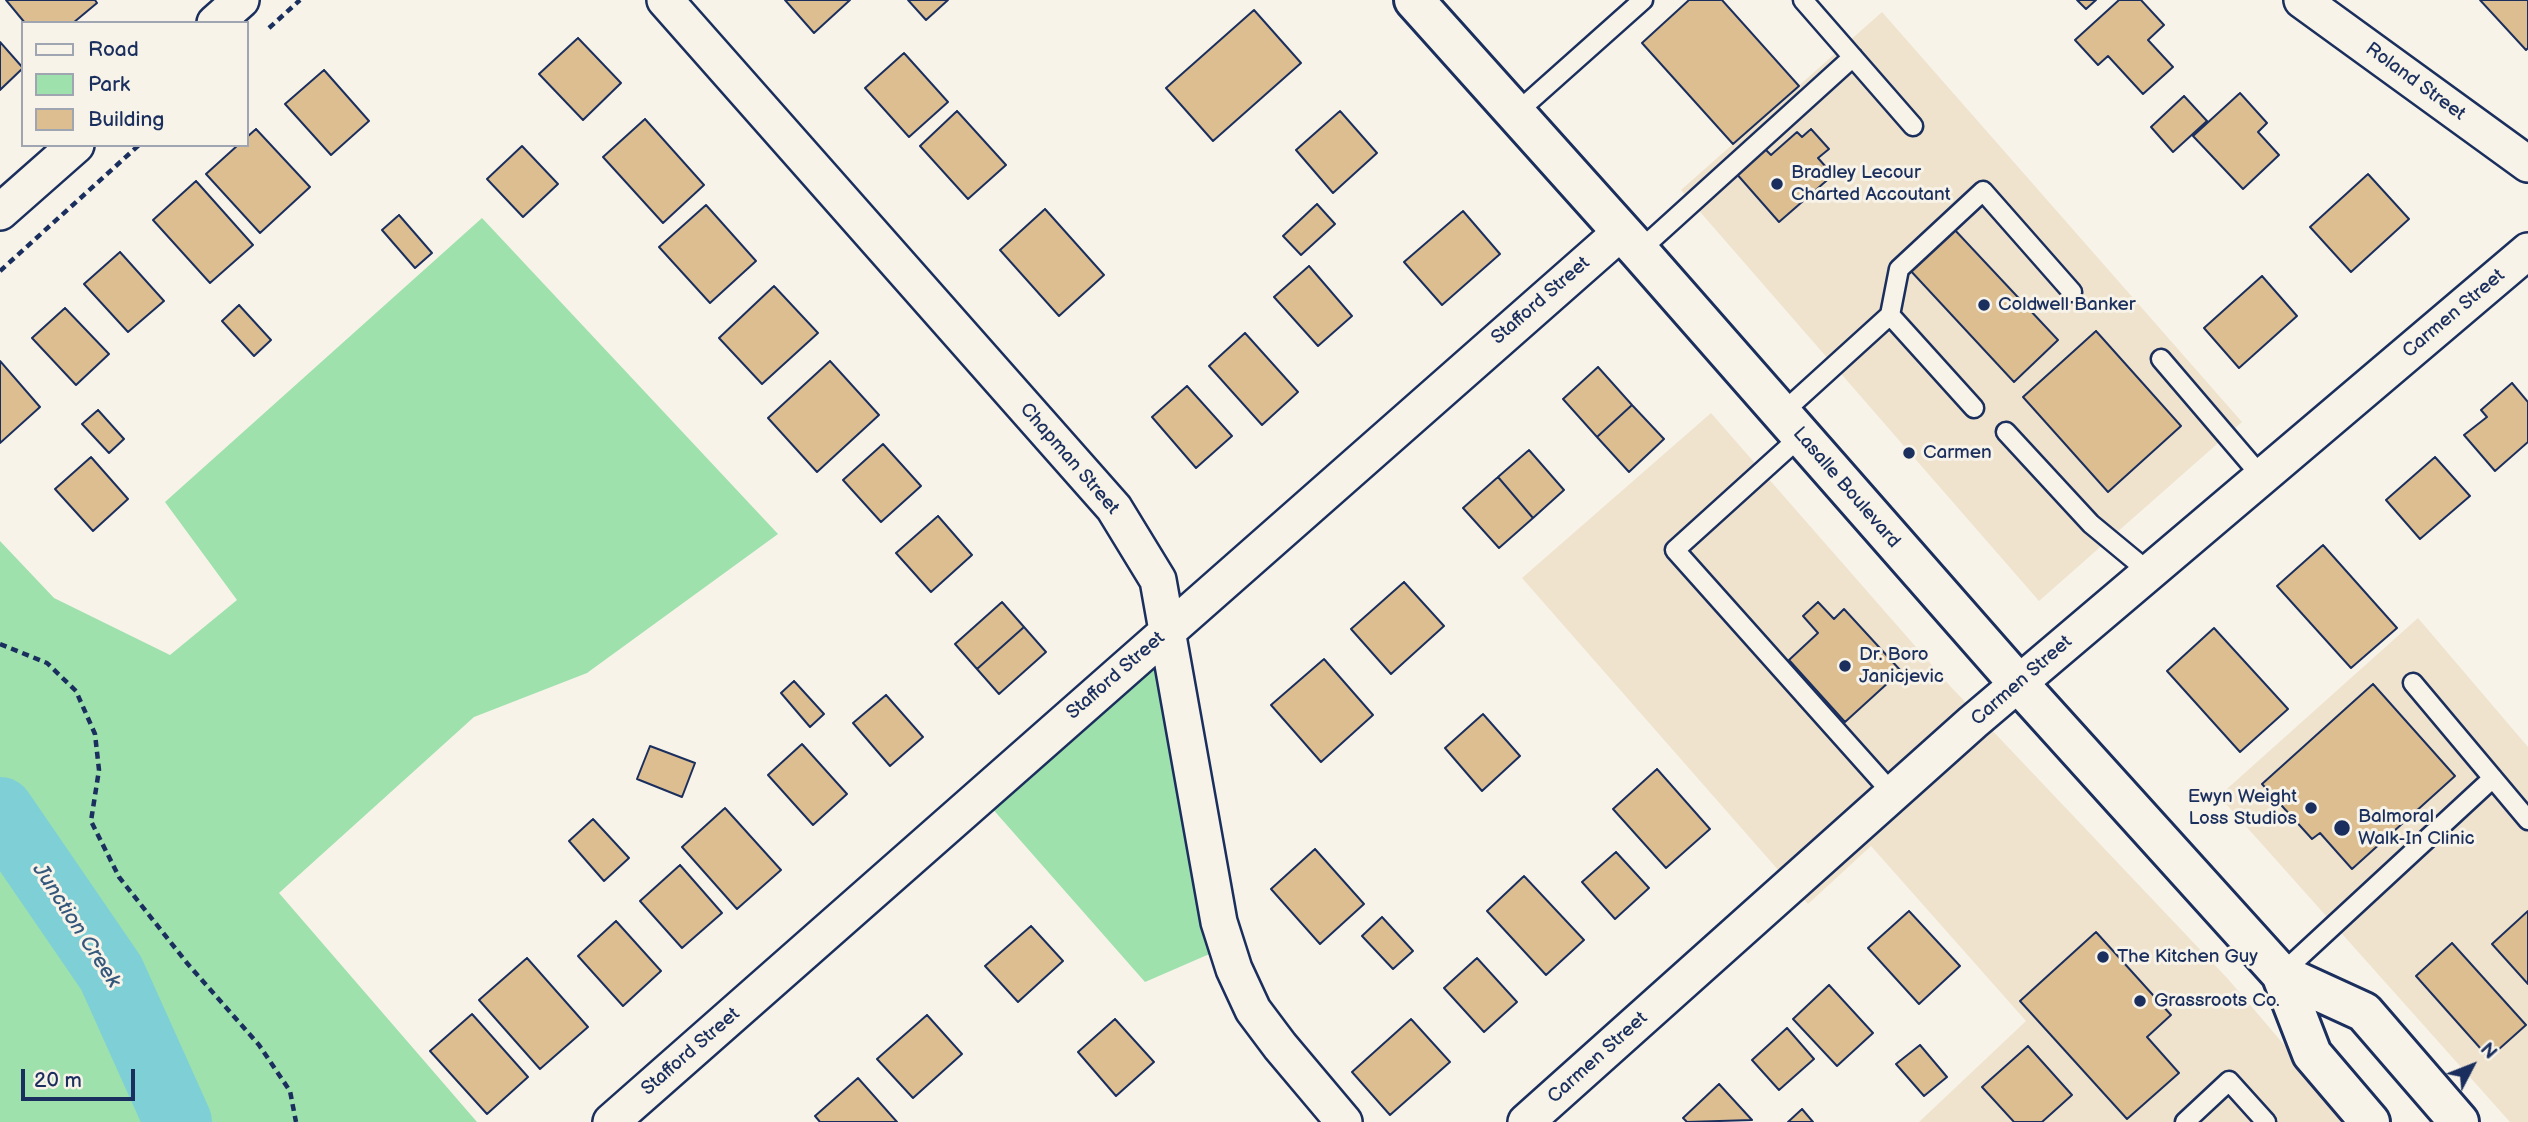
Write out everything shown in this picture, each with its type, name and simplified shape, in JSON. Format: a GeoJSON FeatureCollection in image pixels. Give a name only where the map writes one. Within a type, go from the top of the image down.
{"type":"FeatureCollection","features":[{"type":"Feature","properties":{"kind":"main road","name":"Lasalle Boulevard"},"geometry":{"type":"LineString","coordinates":[[1414,0],[1630,241],[2018,683],[2281,974],[2312,1054],[2370,1122]]}},
{"type":"Feature","properties":{"kind":"main road","name":"Lasalle Boulevard"},"geometry":{"type":"LineString","coordinates":[[2281,974],[2364,1012],[2459,1122]]}},
{"type":"Feature","properties":{"kind":"street"},"geometry":{"type":"LineString","coordinates":[[217,21],[241,0]]}},
{"type":"Feature","properties":{"kind":"street","name":"Chapman Street"},"geometry":{"type":"LineString","coordinates":[[665,0],[1114,508],[1158,580],[1219,922],[1234,969],[1253,1010],[1344,1122]]}},
{"type":"Feature","properties":{"kind":"street","name":"Roland Street"},"geometry":{"type":"LineString","coordinates":[[2302,0],[2528,164]]}},
{"type":"Feature","properties":{"kind":"street"},"geometry":{"type":"LineString","coordinates":[[0,212],[74,147]]}},
{"type":"Feature","properties":{"kind":"street","name":"Stafford Street"},"geometry":{"type":"LineString","coordinates":[[611,1122],[1168,629],[1630,241]]}},
{"type":"Feature","properties":{"kind":"street","name":"Carmen Street"},"geometry":{"type":"LineString","coordinates":[[1526,1122],[2018,683],[2528,251]]}},
{"type":"Feature","properties":{"kind":"lane"},"geometry":{"type":"LineString","coordinates":[[1515,114],[1643,0]]}},
{"type":"Feature","properties":{"kind":"lane"},"geometry":{"type":"LineString","coordinates":[[1803,0],[1913,126]]}},
{"type":"Feature","properties":{"kind":"lane"},"geometry":{"type":"LineString","coordinates":[[1630,241],[1853,57]]}},
{"type":"Feature","properties":{"kind":"lane"},"geometry":{"type":"LineString","coordinates":[[1893,794],[1675,550],[1890,315],[1899,270],[1983,191],[2072,292]]}},
{"type":"Feature","properties":{"kind":"lane"},"geometry":{"type":"LineString","coordinates":[[1890,315],[1974,408]]}},
{"type":"Feature","properties":{"kind":"lane"},"geometry":{"type":"LineString","coordinates":[[2161,359],[2262,477]]}},
{"type":"Feature","properties":{"kind":"lane"},"geometry":{"type":"LineString","coordinates":[[2006,432],[2091,524],[2149,572]]}},
{"type":"Feature","properties":{"kind":"lane"},"geometry":{"type":"LineString","coordinates":[[2413,683],[2528,820]]}},
{"type":"Feature","properties":{"kind":"lane"},"geometry":{"type":"LineString","coordinates":[[2281,974],[2493,778]]}},
{"type":"Feature","properties":{"kind":"lane"},"geometry":{"type":"LineString","coordinates":[[2185,1122],[2230,1082],[2266,1122]]}},
{"type":"Feature","properties":{"kind":"path"},"geometry":{"type":"LineString","coordinates":[[264,32],[300,0]]}},
{"type":"Feature","properties":{"kind":"path"},"geometry":{"type":"LineString","coordinates":[[0,271],[137,147]]}},
{"type":"Feature","properties":{"kind":"path"},"geometry":{"type":"LineString","coordinates":[[0,643],[47,663],[76,691],[94,734],[99,771],[91,821],[119,877],[187,963],[259,1045],[290,1091],[296,1122]]}},
{"type":"Feature","properties":{"kind":"shaded area"},"geometry":{"type":"Polygon","coordinates":[[[1882,12],[2242,422],[2039,601],[1681,190],[1882,12]]]}},
{"type":"Feature","properties":{"kind":"shaded area"},"geometry":{"type":"Polygon","coordinates":[[[1711,413],[1951,687],[2228,979],[2350,1122],[1919,1122],[2026,1021],[1871,846],[1808,904],[1522,578],[1711,413]]]}},
{"type":"Feature","properties":{"kind":"shaded area"},"geometry":{"type":"Polygon","coordinates":[[[2418,618],[2528,747],[2528,1122],[2510,1122],[2219,796],[2418,618]]]}},
{"type":"Feature","properties":{"kind":"green space"},"geometry":{"type":"Polygon","coordinates":[[[482,218],[778,534],[587,673],[474,717],[279,893],[477,1122],[0,1122],[0,541],[54,598],[170,655],[237,600],[165,502],[482,218]]]}},
{"type":"Feature","properties":{"kind":"green space"},"geometry":{"type":"Polygon","coordinates":[[[1164,637],[1221,949],[1145,982],[983,798],[1164,637]]]}},
{"type":"Feature","properties":{"kind":"building"},"geometry":{"type":"Polygon","coordinates":[[[6,0],[95,0],[97,3],[75,21],[23,21],[6,0]]]}},
{"type":"Feature","properties":{"kind":"building"},"geometry":{"type":"Polygon","coordinates":[[[785,0],[850,0],[814,33],[785,0]]]}},
{"type":"Feature","properties":{"kind":"building"},"geometry":{"type":"Polygon","coordinates":[[[908,0],[948,0],[926,20],[908,0]]]}},
{"type":"Feature","properties":{"kind":"building"},"geometry":{"type":"Polygon","coordinates":[[[1689,0],[1722,0],[1799,86],[1733,144],[1642,43],[1689,0]]]}},
{"type":"Feature","properties":{"kind":"building"},"geometry":{"type":"Polygon","coordinates":[[[2077,0],[2096,0],[2086,9],[2077,0]]]}},
{"type":"Feature","properties":{"kind":"building"},"geometry":{"type":"Polygon","coordinates":[[[2119,0],[2141,0],[2164,25],[2148,40],[2173,67],[2143,94],[2108,56],[2098,65],[2075,40],[2119,0]]]}},
{"type":"Feature","properties":{"kind":"building"},"geometry":{"type":"Polygon","coordinates":[[[2480,0],[2528,0],[2526,50],[2480,0]]]}},
{"type":"Feature","properties":{"kind":"building"},"geometry":{"type":"Polygon","coordinates":[[[1254,10],[1301,63],[1213,141],[1166,88],[1254,10]]]}},
{"type":"Feature","properties":{"kind":"building"},"geometry":{"type":"Polygon","coordinates":[[[578,38],[621,83],[583,120],[539,74],[578,38]]]}},
{"type":"Feature","properties":{"kind":"building"},"geometry":{"type":"Polygon","coordinates":[[[0,42],[21,66],[21,70],[0,90],[0,42]]]}},
{"type":"Feature","properties":{"kind":"building"},"geometry":{"type":"Polygon","coordinates":[[[904,53],[948,102],[909,137],[865,88],[904,53]]]}},
{"type":"Feature","properties":{"kind":"building"},"geometry":{"type":"Polygon","coordinates":[[[324,70],[369,121],[331,155],[285,104],[324,70]]]}},
{"type":"Feature","properties":{"kind":"building"},"geometry":{"type":"Polygon","coordinates":[[[2240,93],[2267,123],[2258,132],[2279,155],[2243,189],[2193,136],[2240,93]]]}},
{"type":"Feature","properties":{"kind":"building"},"geometry":{"type":"Polygon","coordinates":[[[2184,96],[2207,121],[2173,152],[2151,127],[2184,96]]]}},
{"type":"Feature","properties":{"kind":"building"},"geometry":{"type":"Polygon","coordinates":[[[957,111],[1006,165],[968,199],[920,146],[957,111]]]}},
{"type":"Feature","properties":{"kind":"building"},"geometry":{"type":"Polygon","coordinates":[[[1340,111],[1377,153],[1333,193],[1296,150],[1340,111]]]}},
{"type":"Feature","properties":{"kind":"building"},"geometry":{"type":"Polygon","coordinates":[[[645,119],[704,185],[663,223],[603,157],[645,119]]]}},
{"type":"Feature","properties":{"kind":"building"},"geometry":{"type":"Polygon","coordinates":[[[256,129],[310,187],[260,233],[206,174],[236,147],[248,147],[248,136],[256,129]]]}},
{"type":"Feature","properties":{"kind":"building"},"geometry":{"type":"Polygon","coordinates":[[[1811,129],[1829,149],[1818,158],[1833,175],[1779,222],[1735,172],[1763,147],[1771,155],[1797,132],[1802,137],[1811,129]]]}},
{"type":"Feature","properties":{"kind":"building"},"geometry":{"type":"Polygon","coordinates":[[[522,146],[558,184],[523,217],[487,179],[522,146]]]}},
{"type":"Feature","properties":{"kind":"building"},"geometry":{"type":"Polygon","coordinates":[[[2368,174],[2409,219],[2351,272],[2310,227],[2368,174]]]}},
{"type":"Feature","properties":{"kind":"building"},"geometry":{"type":"Polygon","coordinates":[[[196,181],[253,245],[210,283],[153,220],[196,181]]]}},
{"type":"Feature","properties":{"kind":"building"},"geometry":{"type":"Polygon","coordinates":[[[1317,204],[1335,224],[1301,255],[1283,236],[1317,204]]]}},
{"type":"Feature","properties":{"kind":"building"},"geometry":{"type":"Polygon","coordinates":[[[706,205],[756,261],[710,303],[659,247],[706,205]]]}},
{"type":"Feature","properties":{"kind":"building"},"geometry":{"type":"Polygon","coordinates":[[[1045,209],[1104,275],[1059,316],[1000,250],[1045,209]]]}},
{"type":"Feature","properties":{"kind":"building"},"geometry":{"type":"Polygon","coordinates":[[[1463,211],[1500,254],[1442,305],[1404,262],[1463,211]]]}},
{"type":"Feature","properties":{"kind":"building"},"geometry":{"type":"Polygon","coordinates":[[[399,215],[432,253],[415,268],[382,230],[399,215]]]}},
{"type":"Feature","properties":{"kind":"building","name":"Coldwell Banker"},"geometry":{"type":"Polygon","coordinates":[[[1953,228],[2058,340],[2014,382],[1909,269],[1953,228]]]}},
{"type":"Feature","properties":{"kind":"building"},"geometry":{"type":"Polygon","coordinates":[[[120,252],[164,301],[128,332],[84,284],[120,252]]]}},
{"type":"Feature","properties":{"kind":"building"},"geometry":{"type":"Polygon","coordinates":[[[1309,266],[1352,316],[1318,346],[1274,297],[1309,266]]]}},
{"type":"Feature","properties":{"kind":"building"},"geometry":{"type":"Polygon","coordinates":[[[2262,276],[2297,316],[2239,368],[2204,328],[2262,276]]]}},
{"type":"Feature","properties":{"kind":"building"},"geometry":{"type":"Polygon","coordinates":[[[774,286],[818,333],[762,384],[719,338],[774,286]]]}},
{"type":"Feature","properties":{"kind":"building"},"geometry":{"type":"Polygon","coordinates":[[[239,305],[271,340],[254,356],[222,321],[239,305]]]}},
{"type":"Feature","properties":{"kind":"building"},"geometry":{"type":"Polygon","coordinates":[[[65,308],[109,354],[76,385],[32,338],[65,308]]]}},
{"type":"Feature","properties":{"kind":"building"},"geometry":{"type":"Polygon","coordinates":[[[2096,331],[2181,426],[2108,492],[2023,397],[2096,331]]]}},
{"type":"Feature","properties":{"kind":"building"},"geometry":{"type":"Polygon","coordinates":[[[1245,333],[1298,392],[1262,425],[1209,366],[1245,333]]]}},
{"type":"Feature","properties":{"kind":"building"},"geometry":{"type":"Polygon","coordinates":[[[0,361],[40,407],[0,443],[0,361]]]}},
{"type":"Feature","properties":{"kind":"building"},"geometry":{"type":"Polygon","coordinates":[[[830,361],[879,415],[817,472],[768,418],[830,361]]]}},
{"type":"Feature","properties":{"kind":"building"},"geometry":{"type":"Polygon","coordinates":[[[1598,367],[1632,405],[1597,437],[1563,399],[1598,367]]]}},
{"type":"Feature","properties":{"kind":"building"},"geometry":{"type":"Polygon","coordinates":[[[2512,383],[2528,402],[2528,442],[2495,471],[2464,435],[2487,417],[2481,410],[2512,383]]]}},
{"type":"Feature","properties":{"kind":"building"},"geometry":{"type":"Polygon","coordinates":[[[1187,386],[1232,436],[1196,468],[1152,417],[1187,386]]]}},
{"type":"Feature","properties":{"kind":"building"},"geometry":{"type":"Polygon","coordinates":[[[1632,405],[1664,439],[1629,472],[1597,437],[1632,405]]]}},
{"type":"Feature","properties":{"kind":"building"},"geometry":{"type":"Polygon","coordinates":[[[98,410],[124,439],[109,453],[82,424],[98,410]]]}},
{"type":"Feature","properties":{"kind":"building"},"geometry":{"type":"Polygon","coordinates":[[[883,444],[921,486],[881,522],[843,480],[883,444]]]}},
{"type":"Feature","properties":{"kind":"building"},"geometry":{"type":"Polygon","coordinates":[[[1529,450],[1564,490],[1533,518],[1498,477],[1529,450]]]}},
{"type":"Feature","properties":{"kind":"building"},"geometry":{"type":"Polygon","coordinates":[[[91,457],[128,499],[93,531],[55,489],[91,457]]]}},
{"type":"Feature","properties":{"kind":"building"},"geometry":{"type":"Polygon","coordinates":[[[2435,457],[2470,496],[2420,539],[2386,500],[2435,457]]]}},
{"type":"Feature","properties":{"kind":"building"},"geometry":{"type":"Polygon","coordinates":[[[1498,477],[1533,518],[1499,548],[1463,508],[1498,477]]]}},
{"type":"Feature","properties":{"kind":"building"},"geometry":{"type":"Polygon","coordinates":[[[938,516],[972,555],[931,592],[896,553],[938,516]]]}},
{"type":"Feature","properties":{"kind":"building"},"geometry":{"type":"Polygon","coordinates":[[[2323,545],[2397,628],[2351,668],[2277,586],[2323,545]]]}},
{"type":"Feature","properties":{"kind":"building"},"geometry":{"type":"Polygon","coordinates":[[[1404,582],[1444,626],[1391,674],[1351,629],[1404,582]]]}},
{"type":"Feature","properties":{"kind":"building"},"geometry":{"type":"Polygon","coordinates":[[[1002,602],[1024,627],[977,669],[955,644],[1002,602]]]}},
{"type":"Feature","properties":{"kind":"building","name":"Dr. Boro Janicjevic"},"geometry":{"type":"Polygon","coordinates":[[[1818,602],[1834,619],[1844,609],[1901,671],[1845,722],[1789,660],[1818,633],[1803,616],[1818,602]]]}},
{"type":"Feature","properties":{"kind":"building"},"geometry":{"type":"Polygon","coordinates":[[[1024,627],[1046,652],[999,694],[977,669],[1024,627]]]}},
{"type":"Feature","properties":{"kind":"building"},"geometry":{"type":"Polygon","coordinates":[[[2214,628],[2288,709],[2240,752],[2167,671],[2214,628]]]}},
{"type":"Feature","properties":{"kind":"building"},"geometry":{"type":"Polygon","coordinates":[[[1324,659],[1373,715],[1321,762],[1271,705],[1324,659]]]}},
{"type":"Feature","properties":{"kind":"building"},"geometry":{"type":"Polygon","coordinates":[[[794,681],[824,714],[810,727],[781,693],[794,681]]]}},
{"type":"Feature","properties":{"kind":"building"},"geometry":{"type":"Polygon","coordinates":[[[2373,684],[2455,776],[2352,869],[2320,833],[2312,839],[2262,784],[2373,684]]]}},
{"type":"Feature","properties":{"kind":"building"},"geometry":{"type":"Polygon","coordinates":[[[886,695],[923,737],[890,766],[853,723],[886,695]]]}},
{"type":"Feature","properties":{"kind":"building"},"geometry":{"type":"Polygon","coordinates":[[[1483,714],[1520,756],[1482,791],[1445,748],[1483,714]]]}},
{"type":"Feature","properties":{"kind":"building"},"geometry":{"type":"Polygon","coordinates":[[[802,744],[847,794],[813,825],[768,775],[802,744]]]}},
{"type":"Feature","properties":{"kind":"building"},"geometry":{"type":"Polygon","coordinates":[[[650,746],[695,763],[682,797],[637,779],[650,746]]]}},
{"type":"Feature","properties":{"kind":"building"},"geometry":{"type":"Polygon","coordinates":[[[1657,769],[1710,829],[1666,868],[1613,809],[1657,769]]]}},
{"type":"Feature","properties":{"kind":"building"},"geometry":{"type":"Polygon","coordinates":[[[725,808],[781,870],[737,909],[682,847],[725,808]]]}},
{"type":"Feature","properties":{"kind":"building"},"geometry":{"type":"Polygon","coordinates":[[[593,819],[629,858],[604,881],[569,841],[593,819]]]}},
{"type":"Feature","properties":{"kind":"building"},"geometry":{"type":"Polygon","coordinates":[[[1315,849],[1364,904],[1320,944],[1271,889],[1315,849]]]}},
{"type":"Feature","properties":{"kind":"building"},"geometry":{"type":"Polygon","coordinates":[[[1616,852],[1649,888],[1615,919],[1582,882],[1616,852]]]}},
{"type":"Feature","properties":{"kind":"building"},"geometry":{"type":"Polygon","coordinates":[[[680,865],[722,913],[682,948],[640,901],[680,865]]]}},
{"type":"Feature","properties":{"kind":"building"},"geometry":{"type":"Polygon","coordinates":[[[1524,876],[1584,940],[1546,975],[1487,911],[1524,876]]]}},
{"type":"Feature","properties":{"kind":"building"},"geometry":{"type":"Polygon","coordinates":[[[1909,911],[1960,966],[1919,1004],[1868,948],[1909,911]]]}},
{"type":"Feature","properties":{"kind":"building"},"geometry":{"type":"Polygon","coordinates":[[[2528,911],[2528,984],[2492,944],[2528,911]]]}},
{"type":"Feature","properties":{"kind":"building"},"geometry":{"type":"Polygon","coordinates":[[[1382,917],[1413,951],[1393,969],[1362,936],[1382,917]]]}},
{"type":"Feature","properties":{"kind":"building"},"geometry":{"type":"Polygon","coordinates":[[[616,921],[661,971],[623,1006],[578,956],[616,921]]]}},
{"type":"Feature","properties":{"kind":"building"},"geometry":{"type":"Polygon","coordinates":[[[1031,926],[1063,961],[1018,1002],[985,966],[1031,926]]]}},
{"type":"Feature","properties":{"kind":"building"},"geometry":{"type":"Polygon","coordinates":[[[2096,932],[2171,1015],[2147,1037],[2179,1073],[2127,1119],[2020,1001],[2096,932]]]}},
{"type":"Feature","properties":{"kind":"building"},"geometry":{"type":"Polygon","coordinates":[[[2452,943],[2526,1025],[2489,1058],[2416,976],[2452,943]]]}},
{"type":"Feature","properties":{"kind":"building"},"geometry":{"type":"Polygon","coordinates":[[[527,958],[588,1027],[540,1069],[479,1000],[527,958]]]}},
{"type":"Feature","properties":{"kind":"building"},"geometry":{"type":"Polygon","coordinates":[[[1477,958],[1517,1002],[1484,1032],[1444,988],[1477,958]]]}},
{"type":"Feature","properties":{"kind":"building"},"geometry":{"type":"Polygon","coordinates":[[[1829,985],[1873,1033],[1837,1066],[1793,1019],[1829,985]]]}},
{"type":"Feature","properties":{"kind":"building"},"geometry":{"type":"Polygon","coordinates":[[[472,1014],[528,1077],[487,1114],[430,1051],[472,1014]]]}},
{"type":"Feature","properties":{"kind":"building"},"geometry":{"type":"Polygon","coordinates":[[[927,1015],[962,1054],[913,1098],[877,1059],[927,1015]]]}},
{"type":"Feature","properties":{"kind":"building"},"geometry":{"type":"Polygon","coordinates":[[[1115,1019],[1154,1062],[1116,1096],[1078,1052],[1115,1019]]]}},
{"type":"Feature","properties":{"kind":"building"},"geometry":{"type":"Polygon","coordinates":[[[1411,1019],[1450,1062],[1390,1115],[1352,1072],[1411,1019]]]}},
{"type":"Feature","properties":{"kind":"building"},"geometry":{"type":"Polygon","coordinates":[[[1787,1028],[1814,1059],[1779,1090],[1752,1060],[1787,1028]]]}},
{"type":"Feature","properties":{"kind":"building"},"geometry":{"type":"Polygon","coordinates":[[[1920,1045],[1947,1077],[1924,1096],[1896,1064],[1920,1045]]]}},
{"type":"Feature","properties":{"kind":"building"},"geometry":{"type":"Polygon","coordinates":[[[2028,1046],[2072,1095],[2042,1122],[2014,1122],[1982,1087],[2028,1046]]]}},
{"type":"Feature","properties":{"kind":"building"},"geometry":{"type":"Polygon","coordinates":[[[858,1078],[897,1122],[820,1122],[815,1116],[858,1078]]]}},
{"type":"Feature","properties":{"kind":"building"},"geometry":{"type":"Polygon","coordinates":[[[1719,1084],[1752,1120],[1687,1122],[1683,1118],[1719,1084]]]}},
{"type":"Feature","properties":{"kind":"building"},"geometry":{"type":"Polygon","coordinates":[[[1802,1109],[1813,1122],[1788,1122],[1802,1109]]]}},
{"type":"Feature","properties":{"kind":"waterway","name":"Junction Creek"},"geometry":{"type":"LineString","coordinates":[[0,811],[111,973],[178,1122]]}},
{"type":"Feature","properties":{"kind":"place","name":"Bradley Lecour Charted Accoutant"},"geometry":{"type":"Point","coordinates":[1777,184]}},
{"type":"Feature","properties":{"kind":"place","name":"Coldwell Banker"},"geometry":{"type":"Point","coordinates":[1984,305]}},
{"type":"Feature","properties":{"kind":"place","name":"Carmen"},"geometry":{"type":"Point","coordinates":[1909,453]}},
{"type":"Feature","properties":{"kind":"place","name":"Dr. Boro Janicjevic"},"geometry":{"type":"Point","coordinates":[1845,666]}},
{"type":"Feature","properties":{"kind":"place","name":"Ewyn Weight Loss Studios"},"geometry":{"type":"Point","coordinates":[2311,808]}},
{"type":"Feature","properties":{"kind":"place","name":"Balmoral Walk-In Clinic"},"geometry":{"type":"Point","coordinates":[2342,828]}},
{"type":"Feature","properties":{"kind":"place","name":"The Kitchen Guy"},"geometry":{"type":"Point","coordinates":[2103,957]}},
{"type":"Feature","properties":{"kind":"place","name":"Grassroots Co."},"geometry":{"type":"Point","coordinates":[2140,1001]}}]}
